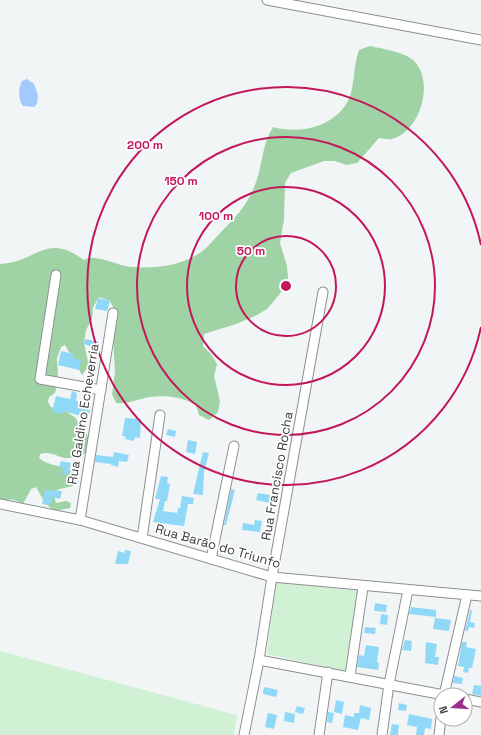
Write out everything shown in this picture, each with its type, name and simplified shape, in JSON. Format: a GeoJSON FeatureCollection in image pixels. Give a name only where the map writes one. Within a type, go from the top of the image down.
{"type":"FeatureCollection","features":[{"type":"Feature","properties":{"kind":"street"},"geometry":{"type":"LineString","coordinates":[[267,0],[481,40]]}},
{"type":"Feature","properties":{"kind":"street"},"geometry":{"type":"LineString","coordinates":[[56,275],[40,379],[101,390]]}},
{"type":"Feature","properties":{"kind":"street","name":"Rua Francisco Rocha"},"geometry":{"type":"LineString","coordinates":[[244,735],[259,660],[272,577],[323,292]]}},
{"type":"Feature","properties":{"kind":"street","name":"Rua Galdino Echeverria"},"geometry":{"type":"LineString","coordinates":[[80,520],[113,313]]}},
{"type":"Feature","properties":{"kind":"street"},"geometry":{"type":"LineString","coordinates":[[142,538],[160,415]]}},
{"type":"Feature","properties":{"kind":"street"},"geometry":{"type":"LineString","coordinates":[[211,559],[234,446]]}},
{"type":"Feature","properties":{"kind":"street","name":"Rua Barão do Triunfo"},"geometry":{"type":"LineString","coordinates":[[0,504],[80,520],[272,577],[363,587],[481,596]]}},
{"type":"Feature","properties":{"kind":"street"},"geometry":{"type":"LineString","coordinates":[[350,676],[363,587]]}},
{"type":"Feature","properties":{"kind":"street"},"geometry":{"type":"LineString","coordinates":[[382,735],[389,684],[408,590]]}},
{"type":"Feature","properties":{"kind":"street"},"geometry":{"type":"LineString","coordinates":[[446,687],[467,595]]}},
{"type":"Feature","properties":{"kind":"street"},"geometry":{"type":"LineString","coordinates":[[259,660],[433,693]]}},
{"type":"Feature","properties":{"kind":"street"},"geometry":{"type":"LineString","coordinates":[[319,735],[328,672]]}},
{"type":"Feature","properties":{"kind":"green space"},"geometry":{"type":"Polygon","coordinates":[[[370,46],[405,55],[414,61],[420,70],[424,93],[417,117],[410,127],[402,134],[392,139],[379,138],[357,163],[346,165],[335,161],[324,161],[291,173],[285,183],[284,219],[280,243],[287,266],[288,278],[283,290],[267,309],[257,315],[236,324],[204,334],[203,346],[211,354],[217,364],[214,376],[220,401],[218,412],[209,420],[199,415],[196,405],[180,398],[162,396],[116,403],[112,394],[115,372],[113,337],[115,311],[110,301],[99,297],[93,307],[92,319],[86,330],[84,343],[89,366],[82,375],[65,345],[61,347],[57,358],[58,375],[55,379],[56,390],[54,394],[49,397],[48,402],[51,407],[67,412],[76,418],[81,430],[86,432],[90,443],[86,453],[75,457],[64,458],[44,453],[40,454],[39,458],[48,463],[68,469],[78,477],[78,483],[75,485],[59,489],[53,493],[56,503],[66,501],[71,503],[70,508],[54,511],[45,503],[36,487],[31,489],[23,504],[12,500],[0,502],[0,264],[24,259],[50,248],[71,252],[84,260],[94,258],[128,266],[152,267],[171,265],[189,259],[208,246],[240,212],[247,201],[254,189],[269,133],[273,127],[295,130],[307,129],[318,126],[337,115],[345,106],[350,96],[359,50],[370,46]]]}},
{"type":"Feature","properties":{"kind":"green space"},"geometry":{"type":"Polygon","coordinates":[[[276,582],[360,591],[347,672],[267,654],[276,582]]]}},
{"type":"Feature","properties":{"kind":"green space"},"geometry":{"type":"Polygon","coordinates":[[[0,651],[237,715],[234,735],[0,735],[0,651]]]}},
{"type":"Feature","properties":{"kind":"water"},"geometry":{"type":"Polygon","coordinates":[[[27,79],[34,84],[38,95],[37,104],[34,107],[23,106],[20,100],[19,91],[22,81],[27,79]]]}},
{"type":"Feature","properties":{"kind":"building"},"geometry":{"type":"Polygon","coordinates":[[[98,298],[110,301],[107,311],[95,309],[98,298]]]}},
{"type":"Feature","properties":{"kind":"building"},"geometry":{"type":"Polygon","coordinates":[[[85,339],[99,342],[98,349],[84,344],[85,339]]]}},
{"type":"Feature","properties":{"kind":"building"},"geometry":{"type":"Polygon","coordinates":[[[61,351],[74,354],[74,358],[81,360],[79,370],[58,365],[61,351]]]}},
{"type":"Feature","properties":{"kind":"building"},"geometry":{"type":"Polygon","coordinates":[[[72,391],[77,393],[76,401],[78,401],[78,403],[91,406],[88,418],[63,411],[62,414],[52,412],[56,396],[70,399],[72,391]]]}},
{"type":"Feature","properties":{"kind":"building"},"geometry":{"type":"Polygon","coordinates":[[[125,418],[141,419],[140,438],[135,437],[134,441],[125,439],[126,437],[122,436],[125,418]]]}},
{"type":"Feature","properties":{"kind":"building"},"geometry":{"type":"Polygon","coordinates":[[[168,429],[176,431],[175,437],[166,435],[168,429]]]}},
{"type":"Feature","properties":{"kind":"building"},"geometry":{"type":"Polygon","coordinates":[[[188,440],[197,442],[195,454],[186,452],[188,440]]]}},
{"type":"Feature","properties":{"kind":"building"},"geometry":{"type":"Polygon","coordinates":[[[114,452],[129,455],[127,462],[119,461],[118,467],[111,464],[95,462],[96,455],[113,457],[114,452]]]}},
{"type":"Feature","properties":{"kind":"building"},"geometry":{"type":"Polygon","coordinates":[[[203,452],[209,453],[204,472],[203,495],[193,494],[203,452]]]}},
{"type":"Feature","properties":{"kind":"building"},"geometry":{"type":"Polygon","coordinates":[[[61,461],[71,463],[68,475],[62,474],[63,468],[59,467],[61,461]]]}},
{"type":"Feature","properties":{"kind":"building"},"geometry":{"type":"Polygon","coordinates":[[[161,476],[168,477],[167,483],[170,484],[167,501],[165,501],[163,511],[177,513],[178,508],[180,508],[182,496],[194,498],[193,504],[188,504],[184,526],[153,522],[160,499],[155,499],[161,476]]]}},
{"type":"Feature","properties":{"kind":"building"},"geometry":{"type":"Polygon","coordinates":[[[231,489],[235,490],[226,525],[224,525],[231,489]]]}},
{"type":"Feature","properties":{"kind":"building"},"geometry":{"type":"Polygon","coordinates":[[[45,490],[62,491],[60,499],[52,497],[49,505],[42,504],[45,490]]]}},
{"type":"Feature","properties":{"kind":"building"},"geometry":{"type":"Polygon","coordinates":[[[258,493],[270,495],[269,503],[256,500],[258,493]]]}},
{"type":"Feature","properties":{"kind":"building"},"geometry":{"type":"Polygon","coordinates":[[[255,520],[262,521],[260,532],[242,530],[243,523],[254,525],[255,520]]]}},
{"type":"Feature","properties":{"kind":"building"},"geometry":{"type":"Polygon","coordinates":[[[125,550],[131,551],[128,564],[115,564],[118,551],[124,553],[125,550]]]}},
{"type":"Feature","properties":{"kind":"building"},"geometry":{"type":"Polygon","coordinates":[[[375,603],[387,605],[386,612],[374,611],[375,603]]]}},
{"type":"Feature","properties":{"kind":"building"},"geometry":{"type":"Polygon","coordinates":[[[411,607],[436,610],[436,617],[409,614],[411,607]]]}},
{"type":"Feature","properties":{"kind":"building"},"geometry":{"type":"Polygon","coordinates":[[[470,610],[472,610],[470,622],[475,623],[474,628],[469,627],[468,631],[465,631],[470,610]]]}},
{"type":"Feature","properties":{"kind":"building"},"geometry":{"type":"Polygon","coordinates":[[[381,614],[388,615],[387,625],[380,624],[381,614]]]}},
{"type":"Feature","properties":{"kind":"building"},"geometry":{"type":"Polygon","coordinates":[[[435,618],[451,620],[449,631],[433,629],[435,618]]]}},
{"type":"Feature","properties":{"kind":"building"},"geometry":{"type":"Polygon","coordinates":[[[365,627],[376,628],[375,634],[364,633],[365,627]]]}},
{"type":"Feature","properties":{"kind":"building"},"geometry":{"type":"Polygon","coordinates":[[[405,640],[412,641],[411,651],[402,650],[405,640]]]}},
{"type":"Feature","properties":{"kind":"building"},"geometry":{"type":"Polygon","coordinates":[[[426,642],[437,644],[435,657],[439,657],[438,665],[425,663],[426,642]]]}},
{"type":"Feature","properties":{"kind":"building"},"geometry":{"type":"Polygon","coordinates":[[[462,642],[467,642],[466,647],[476,649],[472,668],[469,668],[468,673],[463,672],[464,667],[458,666],[462,642]]]}},
{"type":"Feature","properties":{"kind":"building"},"geometry":{"type":"Polygon","coordinates":[[[366,645],[379,647],[377,662],[379,663],[378,670],[357,667],[359,655],[364,656],[366,645]]]}},
{"type":"Feature","properties":{"kind":"building"},"geometry":{"type":"Polygon","coordinates":[[[454,676],[463,678],[462,684],[453,683],[454,676]]]}},
{"type":"Feature","properties":{"kind":"building"},"geometry":{"type":"Polygon","coordinates":[[[474,685],[481,686],[481,696],[473,694],[474,685]]]}},
{"type":"Feature","properties":{"kind":"building"},"geometry":{"type":"Polygon","coordinates":[[[264,687],[278,690],[276,697],[263,694],[264,687]]]}},
{"type":"Feature","properties":{"kind":"building"},"geometry":{"type":"Polygon","coordinates":[[[336,700],[344,702],[342,714],[334,712],[336,700]]]}},
{"type":"Feature","properties":{"kind":"building"},"geometry":{"type":"Polygon","coordinates":[[[399,703],[407,705],[406,711],[398,710],[399,703]]]}},
{"type":"Feature","properties":{"kind":"building"},"geometry":{"type":"Polygon","coordinates":[[[360,705],[371,708],[369,720],[361,718],[358,730],[343,727],[345,715],[354,717],[354,713],[359,713],[360,705]]]}},
{"type":"Feature","properties":{"kind":"building"},"geometry":{"type":"Polygon","coordinates":[[[297,706],[305,708],[303,714],[295,712],[297,706]]]}},
{"type":"Feature","properties":{"kind":"building"},"geometry":{"type":"Polygon","coordinates":[[[285,712],[295,714],[294,723],[284,721],[285,712]]]}},
{"type":"Feature","properties":{"kind":"building"},"geometry":{"type":"Polygon","coordinates":[[[328,712],[334,713],[332,723],[327,722],[328,712]]]}},
{"type":"Feature","properties":{"kind":"building"},"geometry":{"type":"Polygon","coordinates":[[[268,713],[277,715],[274,729],[265,727],[268,713]]]}},
{"type":"Feature","properties":{"kind":"building"},"geometry":{"type":"Polygon","coordinates":[[[409,714],[432,719],[431,729],[425,728],[424,735],[416,735],[417,727],[407,725],[409,714]]]}},
{"type":"Feature","properties":{"kind":"building"},"geometry":{"type":"Polygon","coordinates":[[[392,724],[399,725],[398,735],[390,735],[392,724]]]}}]}
